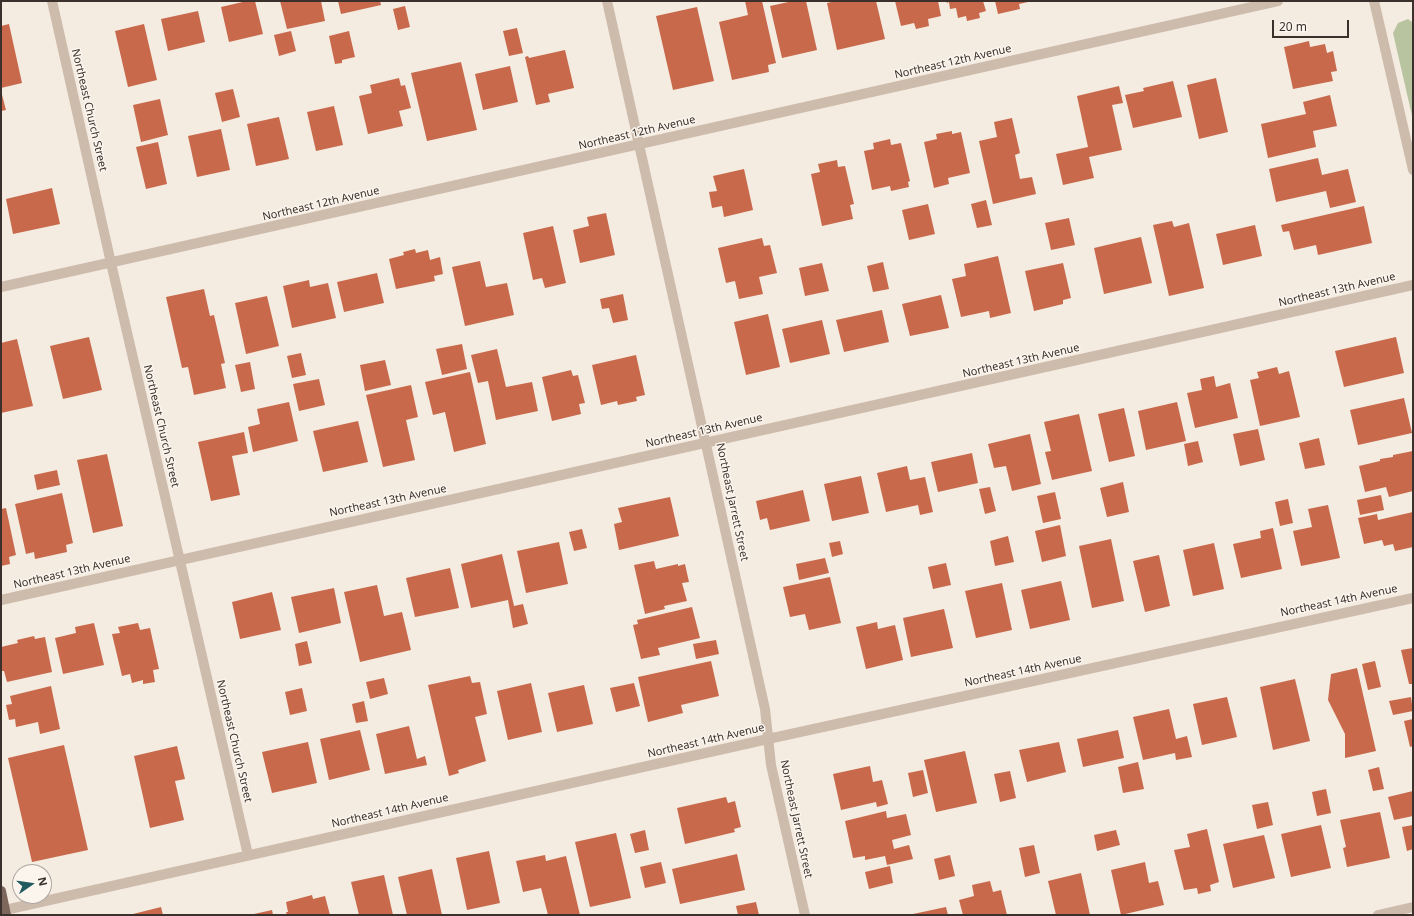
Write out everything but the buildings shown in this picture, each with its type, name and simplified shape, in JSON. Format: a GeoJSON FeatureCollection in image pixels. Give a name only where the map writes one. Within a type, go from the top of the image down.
{"type":"FeatureCollection","features":[{"type":"Feature","properties":{"kind":"main road"},"geometry":{"type":"LineString","coordinates":[[1,891],[6,913]]}},
{"type":"Feature","properties":{"kind":"street","name":"Northeast Church Street"},"geometry":{"type":"LineString","coordinates":[[52,1],[248,855]]}},
{"type":"Feature","properties":{"kind":"street","name":"Northeast Jarrett Street"},"geometry":{"type":"LineString","coordinates":[[607,1],[707,443],[765,709],[771,765],[805,915]]}},
{"type":"Feature","properties":{"kind":"street","name":"Northeast 12th Avenue"},"geometry":{"type":"LineString","coordinates":[[1,287],[1278,1]]}},
{"type":"Feature","properties":{"kind":"street"},"geometry":{"type":"LineString","coordinates":[[1374,1],[1413,170]]}},
{"type":"Feature","properties":{"kind":"street","name":"Northeast 13th Avenue"},"geometry":{"type":"LineString","coordinates":[[1,600],[1413,285]]}},
{"type":"Feature","properties":{"kind":"street","name":"Northeast 14th Avenue"},"geometry":{"type":"LineString","coordinates":[[6,913],[248,855],[768,739],[1413,598]]}},
{"type":"Feature","properties":{"kind":"street"},"geometry":{"type":"LineString","coordinates":[[1378,915],[1413,907]]}},
{"type":"Feature","properties":{"kind":"green space"},"geometry":{"type":"Polygon","coordinates":[[[1408,19],[1413,23],[1413,120],[1393,33],[1398,23],[1408,19]]]}}]}
